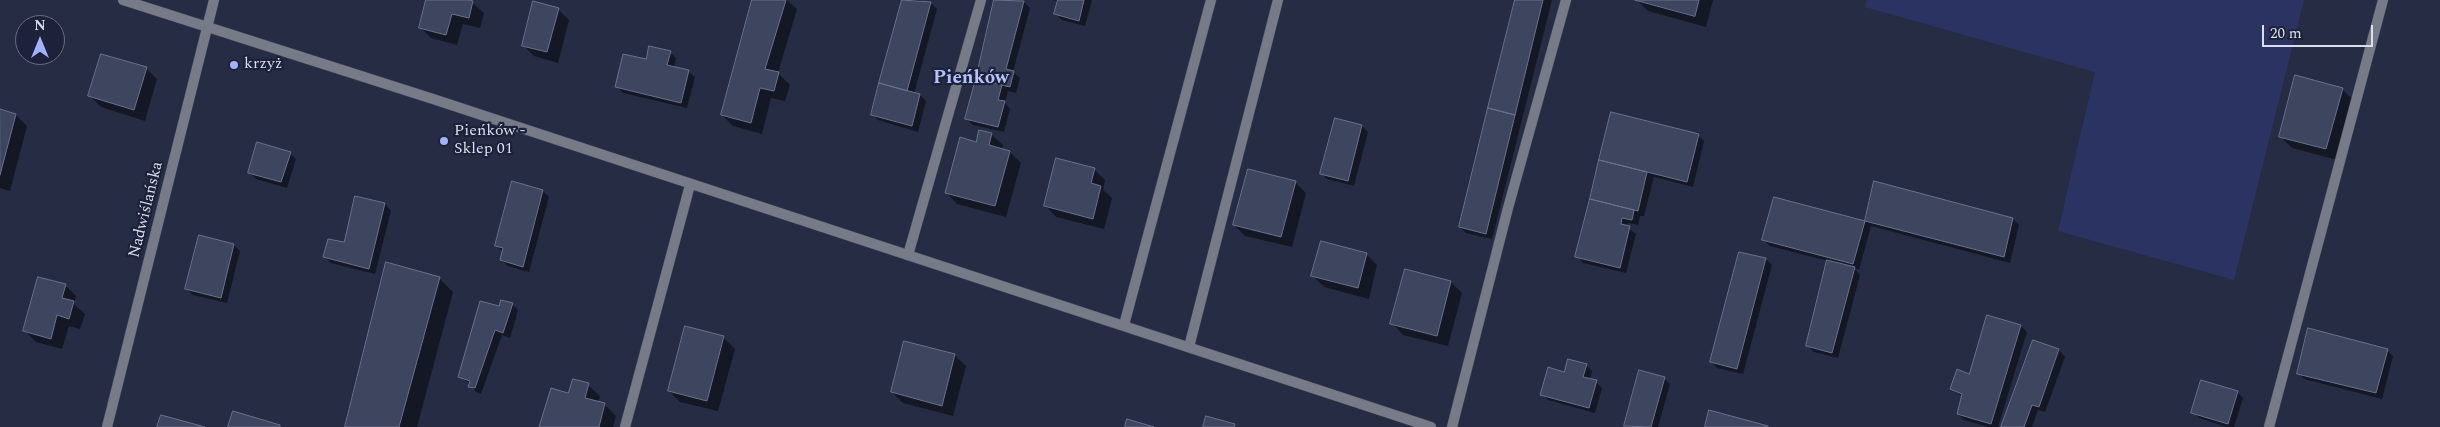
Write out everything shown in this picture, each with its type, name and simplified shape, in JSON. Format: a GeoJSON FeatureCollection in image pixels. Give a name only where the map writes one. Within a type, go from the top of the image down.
{"type":"FeatureCollection","features":[{"type":"Feature","properties":{"kind":"street"},"geometry":{"type":"LineString","coordinates":[[123,0],[1432,427]]}},
{"type":"Feature","properties":{"kind":"street","name":"Nadwiślańska"},"geometry":{"type":"LineString","coordinates":[[107,427],[214,0]]}},
{"type":"Feature","properties":{"kind":"street"},"geometry":{"type":"LineString","coordinates":[[908,255],[981,0]]}},
{"type":"Feature","properties":{"kind":"street"},"geometry":{"type":"LineString","coordinates":[[1124,325],[1211,0]]}},
{"type":"Feature","properties":{"kind":"street"},"geometry":{"type":"LineString","coordinates":[[1189,347],[1278,0]]}},
{"type":"Feature","properties":{"kind":"street"},"geometry":{"type":"LineString","coordinates":[[1452,427],[1508,208],[1566,0]]}},
{"type":"Feature","properties":{"kind":"street"},"geometry":{"type":"LineString","coordinates":[[2269,427],[2383,0]]}},
{"type":"Feature","properties":{"kind":"street"},"geometry":{"type":"LineString","coordinates":[[625,427],[690,185]]}},
{"type":"Feature","properties":{"kind":"shaded area"},"geometry":{"type":"Polygon","coordinates":[[[1867,0],[2304,0],[2234,280],[2058,231],[2095,72],[1865,7],[1867,0]]]}},
{"type":"Feature","properties":{"kind":"building"},"geometry":{"type":"Polygon","coordinates":[[[426,0],[473,1],[469,18],[452,14],[446,35],[419,28],[426,0]]]}},
{"type":"Feature","properties":{"kind":"building"},"geometry":{"type":"Polygon","coordinates":[[[752,0],[786,0],[765,69],[779,72],[774,91],[760,88],[751,123],[721,115],[752,0]]]}},
{"type":"Feature","properties":{"kind":"building"},"geometry":{"type":"Polygon","coordinates":[[[902,0],[931,2],[907,91],[879,83],[902,0]]]}},
{"type":"Feature","properties":{"kind":"building"},"geometry":{"type":"Polygon","coordinates":[[[994,0],[1024,1],[1006,69],[1014,71],[1010,87],[976,79],[994,0]]]}},
{"type":"Feature","properties":{"kind":"building"},"geometry":{"type":"Polygon","coordinates":[[[1058,0],[1084,0],[1079,21],[1054,14],[1058,0]]]}},
{"type":"Feature","properties":{"kind":"building"},"geometry":{"type":"Polygon","coordinates":[[[1515,0],[1543,0],[1515,115],[1488,108],[1515,0]]]}},
{"type":"Feature","properties":{"kind":"building"},"geometry":{"type":"Polygon","coordinates":[[[1635,0],[1699,0],[1695,16],[1635,0]]]}},
{"type":"Feature","properties":{"kind":"building"},"geometry":{"type":"Polygon","coordinates":[[[533,1],[559,8],[547,52],[522,46],[533,1]]]}},
{"type":"Feature","properties":{"kind":"building"},"geometry":{"type":"Polygon","coordinates":[[[649,46],[671,51],[667,65],[689,70],[681,103],[615,87],[623,54],[646,59],[649,46]]]}},
{"type":"Feature","properties":{"kind":"building"},"geometry":{"type":"Polygon","coordinates":[[[101,54],[147,67],[134,110],[88,96],[101,54]]]}},
{"type":"Feature","properties":{"kind":"building"},"geometry":{"type":"Polygon","coordinates":[[[2295,75],[2343,88],[2326,149],[2279,137],[2295,75]]]}},
{"type":"Feature","properties":{"kind":"building"},"geometry":{"type":"Polygon","coordinates":[[[976,79],[1002,85],[998,100],[1005,101],[998,127],[965,119],[976,79]]]}},
{"type":"Feature","properties":{"kind":"building"},"geometry":{"type":"Polygon","coordinates":[[[879,83],[920,94],[912,126],[871,115],[879,83]]]}},
{"type":"Feature","properties":{"kind":"building"},"geometry":{"type":"Polygon","coordinates":[[[1488,108],[1515,115],[1486,234],[1459,227],[1488,108]]]}},
{"type":"Feature","properties":{"kind":"building"},"geometry":{"type":"Polygon","coordinates":[[[0,109],[16,114],[0,175],[0,109]]]}},
{"type":"Feature","properties":{"kind":"building"},"geometry":{"type":"Polygon","coordinates":[[[1611,112],[1699,134],[1687,182],[1599,160],[1611,112]]]}},
{"type":"Feature","properties":{"kind":"building"},"geometry":{"type":"Polygon","coordinates":[[[1335,118],[1362,125],[1348,181],[1320,174],[1335,118]]]}},
{"type":"Feature","properties":{"kind":"building"},"geometry":{"type":"Polygon","coordinates":[[[979,130],[992,133],[989,145],[1010,151],[995,206],[945,193],[960,137],[976,142],[979,130]]]}},
{"type":"Feature","properties":{"kind":"building"},"geometry":{"type":"Polygon","coordinates":[[[257,142],[291,152],[281,182],[248,173],[257,142]]]}},
{"type":"Feature","properties":{"kind":"building"},"geometry":{"type":"Polygon","coordinates":[[[1056,158],[1095,168],[1091,183],[1101,186],[1093,219],[1044,206],[1056,158]]]}},
{"type":"Feature","properties":{"kind":"building"},"geometry":{"type":"Polygon","coordinates":[[[1599,160],[1647,172],[1638,211],[1590,199],[1599,160]]]}},
{"type":"Feature","properties":{"kind":"building"},"geometry":{"type":"Polygon","coordinates":[[[1248,169],[1296,181],[1281,237],[1233,225],[1248,169]]]}},
{"type":"Feature","properties":{"kind":"building"},"geometry":{"type":"Polygon","coordinates":[[[512,181],[543,190],[523,267],[500,260],[503,248],[495,246],[512,181]]]}},
{"type":"Feature","properties":{"kind":"building"},"geometry":{"type":"Polygon","coordinates":[[[1874,181],[2013,218],[2004,257],[1865,221],[1874,181]]]}},
{"type":"Feature","properties":{"kind":"building"},"geometry":{"type":"Polygon","coordinates":[[[355,196],[385,203],[369,269],[323,257],[328,239],[344,242],[355,196]]]}},
{"type":"Feature","properties":{"kind":"building"},"geometry":{"type":"Polygon","coordinates":[[[1774,197],[1865,221],[1853,264],[1762,240],[1774,197]]]}},
{"type":"Feature","properties":{"kind":"building"},"geometry":{"type":"Polygon","coordinates":[[[1590,199],[1634,210],[1632,220],[1622,218],[1621,224],[1630,226],[1620,268],[1575,257],[1590,199]]]}},
{"type":"Feature","properties":{"kind":"building"},"geometry":{"type":"Polygon","coordinates":[[[199,235],[234,244],[221,298],[185,289],[199,235]]]}},
{"type":"Feature","properties":{"kind":"building"},"geometry":{"type":"Polygon","coordinates":[[[1321,241],[1367,253],[1358,288],[1311,276],[1321,241]]]}},
{"type":"Feature","properties":{"kind":"building"},"geometry":{"type":"Polygon","coordinates":[[[1739,252],[1766,258],[1737,369],[1710,362],[1739,252]]]}},
{"type":"Feature","properties":{"kind":"building"},"geometry":{"type":"Polygon","coordinates":[[[1827,260],[1855,267],[1832,353],[1806,346],[1827,260]]]}},
{"type":"Feature","properties":{"kind":"building"},"geometry":{"type":"Polygon","coordinates":[[[386,262],[440,277],[399,427],[345,427],[386,262]]]}},
{"type":"Feature","properties":{"kind":"building"},"geometry":{"type":"Polygon","coordinates":[[[1405,269],[1451,281],[1437,336],[1390,324],[1405,269]]]}},
{"type":"Feature","properties":{"kind":"building"},"geometry":{"type":"Polygon","coordinates":[[[38,277],[66,284],[62,298],[74,301],[69,319],[57,315],[51,339],[23,331],[38,277]]]}},
{"type":"Feature","properties":{"kind":"building"},"geometry":{"type":"Polygon","coordinates":[[[501,300],[513,303],[503,333],[495,330],[475,388],[468,387],[470,381],[458,377],[480,301],[499,306],[501,300]]]}},
{"type":"Feature","properties":{"kind":"building"},"geometry":{"type":"Polygon","coordinates":[[[1987,315],[2021,325],[1991,424],[1957,414],[1962,394],[1950,389],[1957,369],[1969,374],[1987,315]]]}},
{"type":"Feature","properties":{"kind":"building"},"geometry":{"type":"Polygon","coordinates":[[[685,326],[724,336],[707,401],[668,391],[685,326]]]}},
{"type":"Feature","properties":{"kind":"building"},"geometry":{"type":"Polygon","coordinates":[[[2308,328],[2388,349],[2376,393],[2297,374],[2308,328]]]}},
{"type":"Feature","properties":{"kind":"building"},"geometry":{"type":"Polygon","coordinates":[[[2033,340],[2059,349],[2039,407],[2032,405],[2024,427],[2001,427],[2033,340]]]}},
{"type":"Feature","properties":{"kind":"building"},"geometry":{"type":"Polygon","coordinates":[[[904,341],[955,354],[942,406],[891,392],[904,341]]]}},
{"type":"Feature","properties":{"kind":"building"},"geometry":{"type":"Polygon","coordinates":[[[1568,359],[1587,364],[1583,377],[1597,380],[1589,408],[1540,395],[1548,367],[1564,372],[1568,359]]]}},
{"type":"Feature","properties":{"kind":"building"},"geometry":{"type":"Polygon","coordinates":[[[1639,370],[1665,377],[1651,427],[1624,426],[1639,370]]]}},
{"type":"Feature","properties":{"kind":"building"},"geometry":{"type":"Polygon","coordinates":[[[573,379],[589,383],[585,398],[605,403],[599,427],[539,427],[551,388],[568,393],[573,379]]]}},
{"type":"Feature","properties":{"kind":"building"},"geometry":{"type":"Polygon","coordinates":[[[2201,380],[2238,391],[2228,424],[2191,413],[2201,380]]]}},
{"type":"Feature","properties":{"kind":"building"},"geometry":{"type":"Polygon","coordinates":[[[1709,410],[1768,426],[1768,427],[1705,427],[1709,410]]]}},
{"type":"Feature","properties":{"kind":"building"},"geometry":{"type":"Polygon","coordinates":[[[233,411],[280,425],[280,427],[228,427],[233,411]]]}},
{"type":"Feature","properties":{"kind":"building"},"geometry":{"type":"Polygon","coordinates":[[[161,415],[205,427],[157,427],[161,415]]]}},
{"type":"Feature","properties":{"kind":"building"},"geometry":{"type":"Polygon","coordinates":[[[1206,416],[1235,424],[1234,427],[1203,427],[1206,416]]]}},
{"type":"Feature","properties":{"kind":"building"},"geometry":{"type":"Polygon","coordinates":[[[1127,419],[1154,427],[1125,427],[1127,419]]]}},
{"type":"Feature","properties":{"kind":"place","name":"krzyż"},"geometry":{"type":"Point","coordinates":[234,65]}},
{"type":"Feature","properties":{"kind":"place","name":"Pieńków - Sklep 01"},"geometry":{"type":"Point","coordinates":[444,141]}},
{"type":"Feature","properties":{"kind":"district","name":"Pieńków"},"geometry":{"type":"Point","coordinates":[971,79]}}]}
